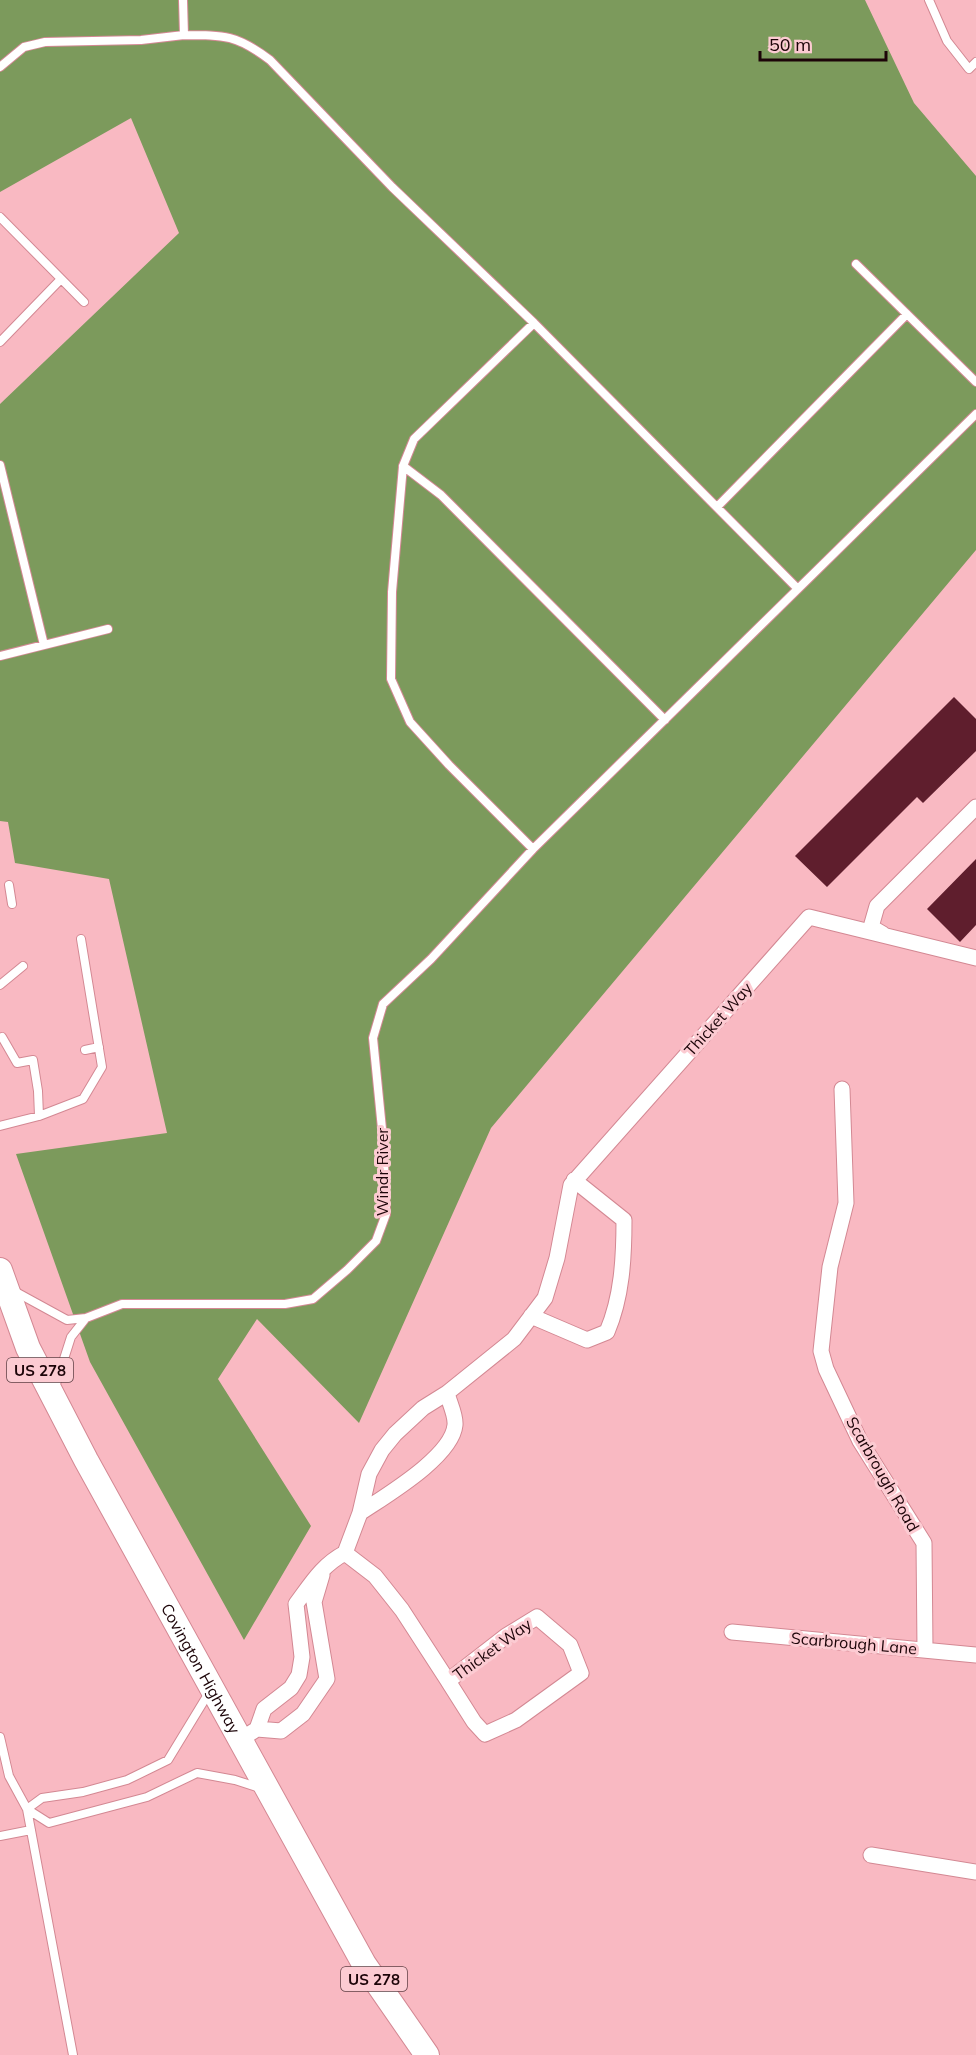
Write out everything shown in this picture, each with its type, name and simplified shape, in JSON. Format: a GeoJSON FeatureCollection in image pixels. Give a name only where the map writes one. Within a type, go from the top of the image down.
{"type":"FeatureCollection","features":[{"type":"Feature","properties":{"kind":"main road","name":"Covington Highway"},"geometry":{"type":"LineString","coordinates":[[3,1278],[28,1348],[86,1460],[212,1687],[249,1734],[270,1791],[364,1964],[427,2055]]}},
{"type":"Feature","properties":{"kind":"street"},"geometry":{"type":"LineString","coordinates":[[886,935],[871,927],[877,906],[976,807]]}},
{"type":"Feature","properties":{"kind":"street","name":"Thicket Way"},"geometry":{"type":"LineString","coordinates":[[448,1681],[506,1636],[537,1617],[570,1645],[581,1673],[516,1720],[485,1734],[474,1722],[402,1610],[375,1576],[345,1553],[360,1513],[369,1474],[382,1450],[395,1434],[423,1408],[447,1393],[514,1339],[545,1298],[557,1258],[571,1185],[574,1180],[809,917],[976,958]]}},
{"type":"Feature","properties":{"kind":"street","name":"Scarbrough Road"},"geometry":{"type":"LineString","coordinates":[[842,1089],[846,1203],[830,1267],[821,1351],[826,1369],[860,1441],[924,1543],[925,1649]]}},
{"type":"Feature","properties":{"kind":"street"},"geometry":{"type":"LineString","coordinates":[[531,1316],[587,1340],[607,1332],[615,1312],[624,1259],[624,1220],[574,1180]]}},
{"type":"Feature","properties":{"kind":"street"},"geometry":{"type":"LineString","coordinates":[[360,1513],[428,1466],[449,1441],[455,1424],[447,1393]]}},
{"type":"Feature","properties":{"kind":"street"},"geometry":{"type":"LineString","coordinates":[[249,1734],[264,1709],[291,1688],[299,1675],[302,1657],[296,1604],[325,1566],[345,1553]]}},
{"type":"Feature","properties":{"kind":"street"},"geometry":{"type":"LineString","coordinates":[[249,1734],[281,1731],[303,1714],[327,1679],[314,1602],[325,1566]]}},
{"type":"Feature","properties":{"kind":"street","name":"Scarbrough Lane"},"geometry":{"type":"LineString","coordinates":[[732,1632],[976,1655]]}},
{"type":"Feature","properties":{"kind":"street"},"geometry":{"type":"LineString","coordinates":[[871,1855],[976,1872]]}},
{"type":"Feature","properties":{"kind":"lane"},"geometry":{"type":"LineString","coordinates":[[183,0],[184,35]]}},
{"type":"Feature","properties":{"kind":"lane"},"geometry":{"type":"LineString","coordinates":[[929,0],[946,42],[969,69],[976,62]]}},
{"type":"Feature","properties":{"kind":"lane"},"geometry":{"type":"LineString","coordinates":[[0,68],[24,47],[45,42],[223,35],[249,44],[270,60],[392,187],[534,323],[797,588]]}},
{"type":"Feature","properties":{"kind":"lane"},"geometry":{"type":"LineString","coordinates":[[0,218],[84,302]]}},
{"type":"Feature","properties":{"kind":"lane"},"geometry":{"type":"LineString","coordinates":[[856,264],[976,382]]}},
{"type":"Feature","properties":{"kind":"lane"},"geometry":{"type":"LineString","coordinates":[[0,342],[61,279]]}},
{"type":"Feature","properties":{"kind":"lane"},"geometry":{"type":"LineString","coordinates":[[717,507],[907,314]]}},
{"type":"Feature","properties":{"kind":"lane"},"geometry":{"type":"LineString","coordinates":[[533,849],[449,765],[410,722],[391,679],[392,592],[403,466],[414,439],[534,323]]}},
{"type":"Feature","properties":{"kind":"lane","name":"Windr River"},"geometry":{"type":"LineString","coordinates":[[86,1318],[122,1304],[285,1304],[313,1299],[376,1241],[386,1214],[383,1139],[374,1038],[383,1004],[431,959],[533,849],[976,414]]}},
{"type":"Feature","properties":{"kind":"lane"},"geometry":{"type":"LineString","coordinates":[[0,465],[44,645]]}},
{"type":"Feature","properties":{"kind":"lane"},"geometry":{"type":"LineString","coordinates":[[403,466],[441,495],[664,720]]}},
{"type":"Feature","properties":{"kind":"lane"},"geometry":{"type":"LineString","coordinates":[[0,656],[108,629]]}},
{"type":"Feature","properties":{"kind":"lane"},"geometry":{"type":"LineString","coordinates":[[9,885],[12,904]]}},
{"type":"Feature","properties":{"kind":"lane"},"geometry":{"type":"LineString","coordinates":[[0,1126],[39,1116],[83,1099],[102,1067],[81,939]]}},
{"type":"Feature","properties":{"kind":"lane"},"geometry":{"type":"LineString","coordinates":[[0,985],[23,966]]}},
{"type":"Feature","properties":{"kind":"lane"},"geometry":{"type":"LineString","coordinates":[[2,1037],[16,1063],[33,1060],[39,1116]]}},
{"type":"Feature","properties":{"kind":"lane"},"geometry":{"type":"LineString","coordinates":[[85,1050],[99,1047]]}},
{"type":"Feature","properties":{"kind":"lane"},"geometry":{"type":"LineString","coordinates":[[3,1278],[67,1320],[86,1318]]}},
{"type":"Feature","properties":{"kind":"lane"},"geometry":{"type":"LineString","coordinates":[[52,1395],[71,1337],[86,1318]]}},
{"type":"Feature","properties":{"kind":"lane"},"geometry":{"type":"LineString","coordinates":[[27,1809],[42,1798],[83,1792],[127,1780],[168,1760],[212,1687]]}},
{"type":"Feature","properties":{"kind":"lane"},"geometry":{"type":"LineString","coordinates":[[0,1737],[9,1776],[27,1809],[74,2055]]}},
{"type":"Feature","properties":{"kind":"lane"},"geometry":{"type":"LineString","coordinates":[[27,1809],[49,1823],[147,1797],[197,1773],[235,1780],[270,1791]]}},
{"type":"Feature","properties":{"kind":"lane"},"geometry":{"type":"LineString","coordinates":[[0,1836],[31,1830]]}},
{"type":"Feature","properties":{"kind":"green space"},"geometry":{"type":"Polygon","coordinates":[[[0,0],[865,0],[914,103],[976,176],[976,550],[491,1128],[359,1423],[257,1319],[218,1379],[311,1526],[244,1640],[90,1362],[16,1154],[167,1133],[109,879],[15,863],[8,822],[0,821],[0,404],[179,233],[131,118],[0,192],[0,0]]]}},
{"type":"Feature","properties":{"kind":"building"},"geometry":{"type":"Polygon","coordinates":[[[954,697],[976,719],[976,751],[923,803],[917,797],[827,887],[795,856],[954,697]]]}},
{"type":"Feature","properties":{"kind":"building"},"geometry":{"type":"Polygon","coordinates":[[[976,859],[976,925],[960,942],[927,909],[976,859]]]}}]}
